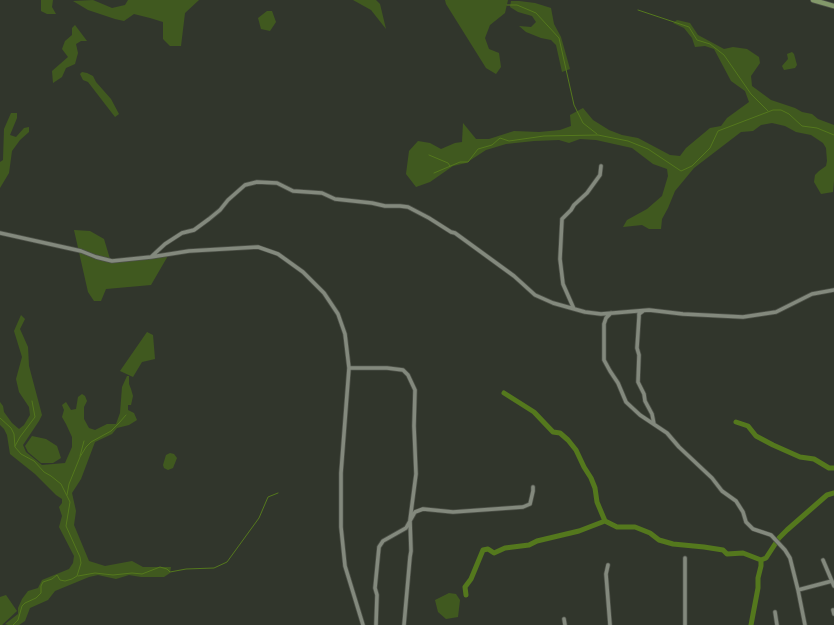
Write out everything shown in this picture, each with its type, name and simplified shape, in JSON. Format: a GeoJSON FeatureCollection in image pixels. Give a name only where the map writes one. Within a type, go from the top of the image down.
{"type":"FeatureCollection","features":[{"type":"Feature","properties":{"kind":"main road"},"geometry":{"type":"LineString","coordinates":[[813,0],[834,6]]}},
{"type":"Feature","properties":{"kind":"street"},"geometry":{"type":"LineString","coordinates":[[574,309],[563,284],[560,259],[562,220],[574,204],[588,193],[600,175],[601,166]]}},
{"type":"Feature","properties":{"kind":"street"},"geometry":{"type":"LineString","coordinates":[[151,258],[166,244],[182,233],[194,230],[209,220],[228,200],[246,185],[257,182],[276,183],[293,191],[322,194],[335,199],[372,202],[385,206],[408,207],[455,233],[514,276],[535,295],[553,303],[574,309],[601,314],[649,310],[683,314],[743,317],[776,312],[812,294],[834,290]]}},
{"type":"Feature","properties":{"kind":"street"},"geometry":{"type":"LineString","coordinates":[[0,233],[81,251],[112,261],[151,258],[189,251],[258,247],[278,254],[303,272],[324,293],[338,314],[345,334],[349,368],[341,473],[341,527],[345,566],[363,625]]}},
{"type":"Feature","properties":{"kind":"street"},"geometry":{"type":"LineString","coordinates":[[643,311],[639,314],[637,348],[639,355],[638,382],[644,394],[645,401],[652,414],[654,424]]}},
{"type":"Feature","properties":{"kind":"street"},"geometry":{"type":"LineString","coordinates":[[611,313],[606,318],[604,324],[604,360],[618,383],[626,402],[640,415],[667,433],[679,447],[712,478],[722,491],[736,501],[743,512],[746,522],[753,529],[771,534],[790,558],[805,625]]}},
{"type":"Feature","properties":{"kind":"street"},"geometry":{"type":"LineString","coordinates":[[349,368],[387,368],[403,370],[408,375],[415,390],[414,426],[416,474],[410,520],[411,551],[404,625]]}},
{"type":"Feature","properties":{"kind":"street"},"geometry":{"type":"LineString","coordinates":[[376,625],[377,595],[375,588],[379,547],[383,541],[406,528],[415,512],[423,509],[453,512],[523,507],[530,504],[533,487]]}},
{"type":"Feature","properties":{"kind":"street"},"geometry":{"type":"LineString","coordinates":[[685,558],[685,625]]}},
{"type":"Feature","properties":{"kind":"street"},"geometry":{"type":"LineString","coordinates":[[823,560],[834,586]]}},
{"type":"Feature","properties":{"kind":"street"},"geometry":{"type":"LineString","coordinates":[[608,565],[606,574],[610,625]]}},
{"type":"Feature","properties":{"kind":"street"},"geometry":{"type":"LineString","coordinates":[[798,590],[832,581]]}},
{"type":"Feature","properties":{"kind":"street"},"geometry":{"type":"LineString","coordinates":[[775,612],[777,625]]}},
{"type":"Feature","properties":{"kind":"street"},"geometry":{"type":"LineString","coordinates":[[564,619],[564,625]]}},
{"type":"Feature","properties":{"kind":"green space"},"geometry":{"type":"Polygon","coordinates":[[[41,0],[53,0],[52,7],[56,14],[47,14],[41,11],[41,0]]]}},
{"type":"Feature","properties":{"kind":"green space"},"geometry":{"type":"Polygon","coordinates":[[[93,0],[112,8],[125,5],[128,0],[199,0],[185,13],[181,46],[170,46],[163,39],[163,22],[134,14],[124,21],[115,19],[88,10],[73,1],[93,0]]]}},
{"type":"Feature","properties":{"kind":"green space"},"geometry":{"type":"Polygon","coordinates":[[[353,0],[376,0],[380,4],[386,29],[371,10],[353,0]]]}},
{"type":"Feature","properties":{"kind":"green space"},"geometry":{"type":"Polygon","coordinates":[[[445,0],[508,0],[505,13],[490,25],[485,38],[489,49],[499,53],[501,67],[496,74],[486,68],[446,4],[445,0]]]}},
{"type":"Feature","properties":{"kind":"green space"},"geometry":{"type":"Polygon","coordinates":[[[511,1],[535,3],[551,8],[554,24],[561,37],[570,69],[562,72],[556,45],[551,40],[526,32],[519,26],[531,27],[536,22],[532,16],[518,12],[510,7],[511,1]]]}},
{"type":"Feature","properties":{"kind":"green space"},"geometry":{"type":"Polygon","coordinates":[[[267,11],[272,11],[276,22],[270,31],[261,29],[258,18],[267,11]]]}},
{"type":"Feature","properties":{"kind":"green space"},"geometry":{"type":"Polygon","coordinates":[[[677,20],[690,23],[698,35],[724,49],[733,47],[747,49],[759,57],[760,63],[751,76],[752,86],[771,100],[795,108],[802,112],[812,114],[818,119],[834,125],[833,192],[821,194],[814,182],[815,175],[826,166],[826,148],[823,143],[811,135],[796,132],[785,126],[772,123],[761,125],[753,131],[741,132],[694,168],[675,191],[662,219],[661,229],[649,229],[642,225],[623,227],[627,220],[647,209],[662,196],[668,176],[667,169],[653,164],[632,148],[596,140],[580,139],[569,143],[559,140],[506,144],[486,150],[466,163],[453,166],[430,182],[416,187],[406,174],[409,151],[418,141],[430,143],[441,149],[455,143],[462,142],[463,123],[476,139],[489,139],[514,131],[539,132],[560,130],[571,126],[570,115],[583,108],[593,120],[609,130],[622,135],[638,138],[670,155],[680,156],[686,148],[710,128],[721,126],[727,118],[749,102],[745,91],[731,81],[714,49],[705,46],[695,47],[692,38],[684,28],[673,23],[677,20]]]}},
{"type":"Feature","properties":{"kind":"green space"},"geometry":{"type":"Polygon","coordinates":[[[75,25],[87,41],[81,41],[76,44],[78,53],[75,64],[66,68],[62,77],[53,83],[52,71],[68,57],[62,49],[65,41],[72,35],[72,28],[75,25]]]}},
{"type":"Feature","properties":{"kind":"green space"},"geometry":{"type":"Polygon","coordinates":[[[792,52],[797,65],[795,68],[784,70],[782,66],[788,59],[787,54],[792,52]]]}},
{"type":"Feature","properties":{"kind":"green space"},"geometry":{"type":"Polygon","coordinates":[[[82,72],[93,76],[96,82],[111,99],[119,114],[115,117],[88,82],[83,80],[80,74],[82,72]]]}},
{"type":"Feature","properties":{"kind":"green space"},"geometry":{"type":"Polygon","coordinates":[[[11,113],[17,113],[17,118],[10,135],[16,137],[24,128],[29,127],[29,132],[20,140],[12,151],[9,173],[0,188],[0,162],[3,160],[4,129],[11,113]]]}},
{"type":"Feature","properties":{"kind":"green space"},"geometry":{"type":"Polygon","coordinates":[[[74,230],[90,231],[104,239],[110,259],[169,254],[151,285],[106,289],[101,301],[94,301],[88,292],[74,230]]]}},
{"type":"Feature","properties":{"kind":"green space"},"geometry":{"type":"Polygon","coordinates":[[[21,315],[25,319],[20,329],[28,347],[29,366],[42,415],[23,445],[26,452],[42,465],[65,463],[72,447],[72,437],[62,417],[64,410],[62,405],[66,402],[71,410],[76,409],[78,397],[82,394],[85,396],[87,401],[84,407],[84,419],[89,428],[95,430],[107,424],[116,424],[120,413],[122,387],[127,376],[129,376],[129,384],[133,396],[131,405],[128,405],[128,410],[134,413],[137,420],[129,425],[117,428],[112,434],[95,442],[81,479],[72,493],[76,511],[74,525],[89,561],[105,566],[132,561],[143,567],[171,567],[170,573],[164,577],[141,577],[129,575],[116,579],[98,575],[89,577],[55,591],[48,600],[30,608],[25,621],[19,625],[8,625],[5,624],[18,614],[18,608],[28,591],[38,588],[42,580],[69,569],[73,563],[74,556],[59,527],[62,516],[59,507],[62,503],[62,499],[35,474],[10,454],[7,435],[0,425],[0,402],[3,406],[4,412],[12,423],[19,429],[24,425],[30,415],[29,407],[19,392],[16,379],[22,357],[14,331],[21,315]]]}},
{"type":"Feature","properties":{"kind":"green space"},"geometry":{"type":"Polygon","coordinates":[[[147,332],[153,335],[155,359],[142,362],[133,377],[120,371],[147,332]]]}},
{"type":"Feature","properties":{"kind":"green space"},"geometry":{"type":"Polygon","coordinates":[[[32,436],[46,439],[57,446],[61,458],[53,463],[41,463],[28,452],[25,446],[32,436]]]}},
{"type":"Feature","properties":{"kind":"green space"},"geometry":{"type":"Polygon","coordinates":[[[170,453],[174,454],[177,458],[173,468],[168,470],[164,468],[163,465],[166,455],[170,453]]]}},
{"type":"Feature","properties":{"kind":"green space"},"geometry":{"type":"Polygon","coordinates":[[[449,593],[456,594],[460,600],[458,617],[446,619],[438,612],[435,600],[449,593]]]}},
{"type":"Feature","properties":{"kind":"green space"},"geometry":{"type":"Polygon","coordinates":[[[6,595],[17,611],[2,625],[0,625],[0,597],[6,595]]]}},
{"type":"Feature","properties":{"kind":"waterway"},"geometry":{"type":"LineString","coordinates":[[507,5],[517,5],[536,13],[559,38],[574,105],[583,123],[597,134]]}},
{"type":"Feature","properties":{"kind":"waterway"},"geometry":{"type":"LineString","coordinates":[[638,10],[689,27],[697,40],[710,44],[724,55],[751,94],[768,111]]}},
{"type":"Feature","properties":{"kind":"waterway"},"geometry":{"type":"LineString","coordinates":[[434,173],[460,162],[468,162],[478,149],[492,145],[500,138],[509,141],[544,136],[598,135],[628,141],[648,149],[681,171],[692,166],[710,148],[718,131],[773,110],[781,110],[789,114],[802,126],[817,128],[834,135]]}},
{"type":"Feature","properties":{"kind":"waterway"},"geometry":{"type":"LineString","coordinates":[[429,155],[448,163],[450,166]]}},
{"type":"Feature","properties":{"kind":"waterway"},"geometry":{"type":"LineString","coordinates":[[504,393],[534,412],[553,432],[560,433],[576,450],[591,478],[595,488],[597,502],[605,521]]}},
{"type":"Feature","properties":{"kind":"waterway"},"geometry":{"type":"LineString","coordinates":[[15,446],[35,417],[32,401]]}},
{"type":"Feature","properties":{"kind":"waterway"},"geometry":{"type":"LineString","coordinates":[[67,495],[69,484],[80,457],[86,447],[91,442],[111,431],[126,415]]}},
{"type":"Feature","properties":{"kind":"waterway"},"geometry":{"type":"LineString","coordinates":[[0,418],[11,428],[14,434],[15,447],[21,454],[34,461],[44,472],[61,484],[70,502],[66,526],[80,557],[81,563],[77,576],[72,579],[65,581],[60,580],[57,575],[52,579],[43,582],[41,586],[41,593],[36,598],[22,606],[18,620],[13,625]]}},
{"type":"Feature","properties":{"kind":"waterway"},"geometry":{"type":"LineString","coordinates":[[736,422],[748,426],[756,436],[773,445],[800,457],[814,459],[829,468],[834,468]]}},
{"type":"Feature","properties":{"kind":"waterway"},"geometry":{"type":"LineString","coordinates":[[80,456],[84,441]]}},
{"type":"Feature","properties":{"kind":"waterway"},"geometry":{"type":"LineString","coordinates":[[78,576],[95,573],[113,575],[132,573],[142,574],[160,567],[167,569],[170,572],[186,569],[214,568],[227,562],[259,518],[268,497],[278,493]]}},
{"type":"Feature","properties":{"kind":"waterway"},"geometry":{"type":"LineString","coordinates":[[466,595],[465,587],[471,579],[483,550],[488,549],[494,553],[505,548],[529,545],[537,541],[579,531],[605,521],[617,527],[635,527],[650,533],[659,540],[673,544],[723,550],[727,554],[743,553],[761,560],[766,558],[779,538],[787,530],[827,495],[834,493]]}},
{"type":"Feature","properties":{"kind":"waterway"},"geometry":{"type":"LineString","coordinates":[[751,625],[758,588],[761,560]]}}]}
